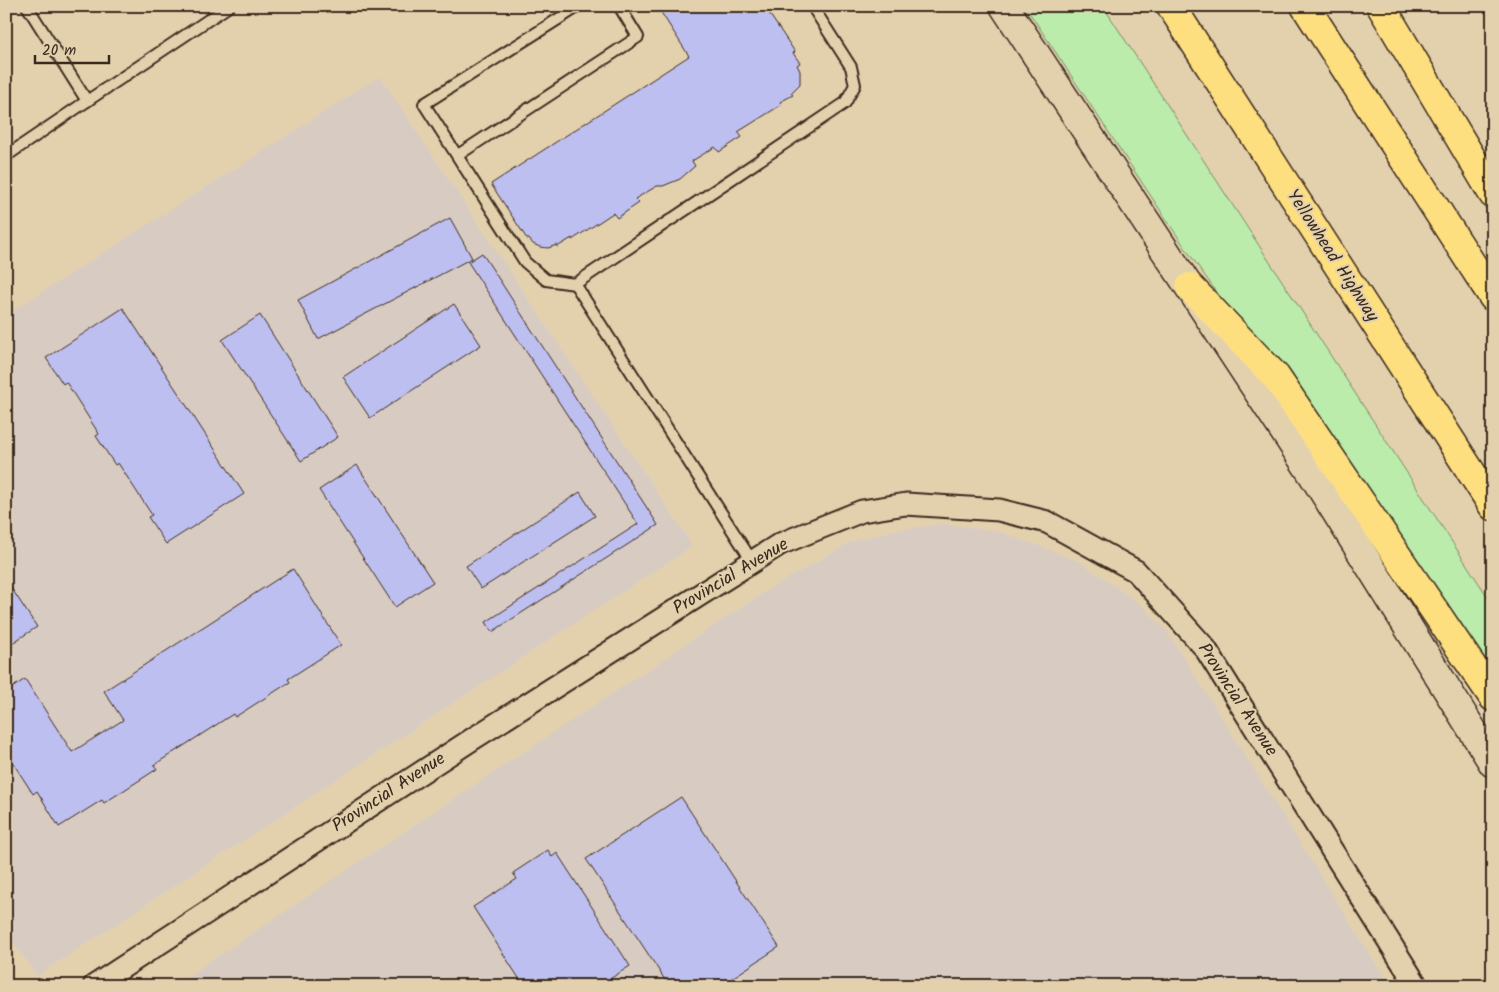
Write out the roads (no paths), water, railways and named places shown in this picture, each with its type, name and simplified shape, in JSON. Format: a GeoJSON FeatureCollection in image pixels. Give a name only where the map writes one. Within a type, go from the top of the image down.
{"type":"FeatureCollection","features":[{"type":"Feature","properties":{"kind":"highway","name":"Yellowhead Highway"},"geometry":{"type":"LineString","coordinates":[[1171,6],[1493,506]]}},
{"type":"Feature","properties":{"kind":"highway"},"geometry":{"type":"LineString","coordinates":[[1305,6],[1493,297]]}},
{"type":"Feature","properties":{"kind":"highway"},"geometry":{"type":"LineString","coordinates":[[1381,6],[1493,194]]}},
{"type":"Feature","properties":{"kind":"highway"},"geometry":{"type":"LineString","coordinates":[[1190,287],[1276,377],[1493,698]]}},
{"type":"Feature","properties":{"kind":"main road"},"geometry":{"type":"LineString","coordinates":[[1004,6],[1314,476],[1493,762]]}},
{"type":"Feature","properties":{"kind":"street","name":"Provincial Avenue"},"geometry":{"type":"LineString","coordinates":[[94,986],[471,740],[780,544],[862,511],[906,504],[999,510],[1047,522],[1136,571],[1205,648],[1417,986]]}},
{"type":"Feature","properties":{"kind":"lane"},"geometry":{"type":"LineString","coordinates":[[28,6],[87,100]]}},
{"type":"Feature","properties":{"kind":"lane"},"geometry":{"type":"LineString","coordinates":[[6,156],[228,6]]}},
{"type":"Feature","properties":{"kind":"lane"},"geometry":{"type":"LineString","coordinates":[[579,6],[424,104],[525,262],[546,280],[574,284],[845,103],[855,85],[852,67],[812,6]]}},
{"type":"Feature","properties":{"kind":"lane"},"geometry":{"type":"LineString","coordinates":[[458,155],[638,37],[619,6]]}},
{"type":"Feature","properties":{"kind":"lane"},"geometry":{"type":"LineString","coordinates":[[574,284],[752,561]]}}]}
